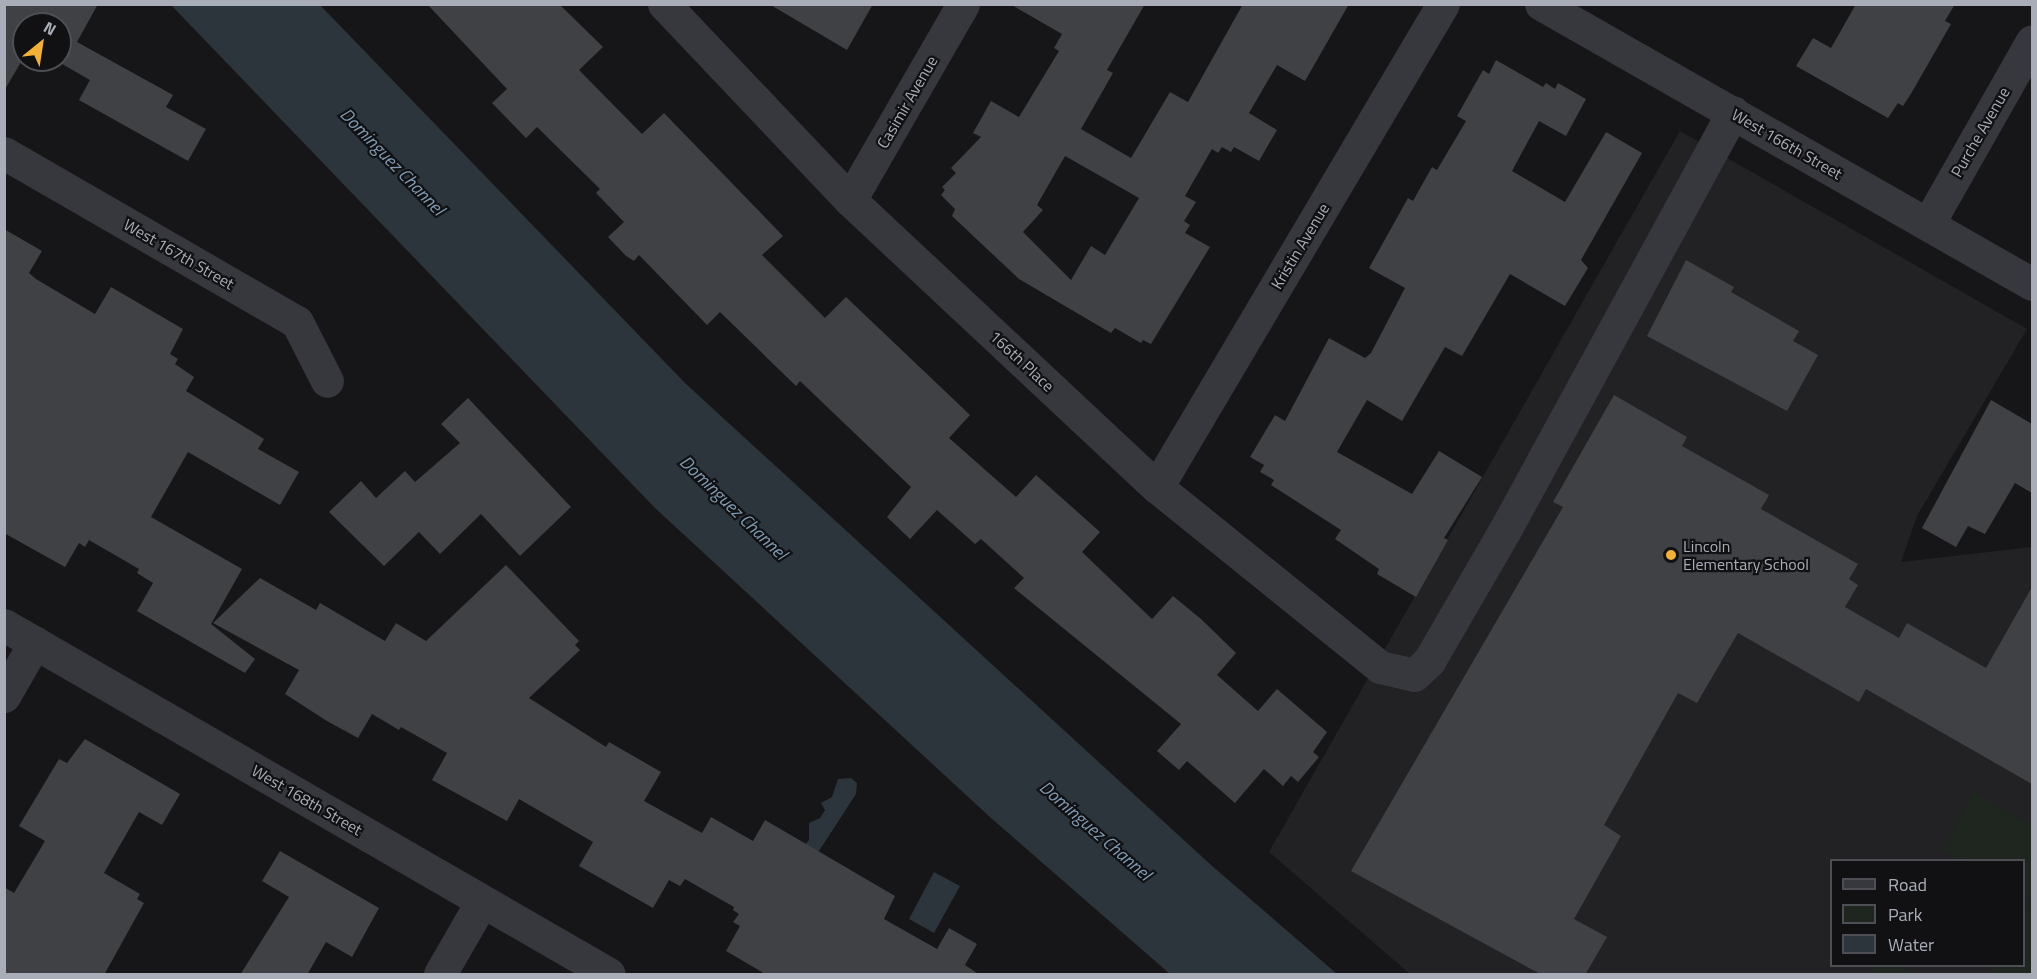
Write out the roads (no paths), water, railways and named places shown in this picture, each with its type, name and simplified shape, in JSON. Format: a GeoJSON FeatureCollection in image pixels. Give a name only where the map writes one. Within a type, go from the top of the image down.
{"type":"FeatureCollection","features":[{"type":"Feature","properties":{"kind":"street","name":"166th Place"},"geometry":{"type":"LineString","coordinates":[[664,4],[850,201],[1156,487],[1380,667],[1414,675],[1429,661],[1504,530],[1732,112]]}},
{"type":"Feature","properties":{"kind":"street","name":"Casimir Avenue"},"geometry":{"type":"LineString","coordinates":[[850,201],[963,4]]}},
{"type":"Feature","properties":{"kind":"street","name":"Kristin Avenue"},"geometry":{"type":"LineString","coordinates":[[1156,487],[1443,4]]}},
{"type":"Feature","properties":{"kind":"street","name":"West 166th Street"},"geometry":{"type":"LineString","coordinates":[[1541,4],[2032,284]]}},
{"type":"Feature","properties":{"kind":"street","name":"Purche Avenue"},"geometry":{"type":"LineString","coordinates":[[1929,224],[2032,41]]}},
{"type":"Feature","properties":{"kind":"street","name":"West 167th Street"},"geometry":{"type":"LineString","coordinates":[[4,153],[297,322],[327,381]]}},
{"type":"Feature","properties":{"kind":"street","name":"West 168th Street"},"geometry":{"type":"LineString","coordinates":[[4,625],[609,975]]}},
{"type":"Feature","properties":{"kind":"street"},"geometry":{"type":"LineString","coordinates":[[4,696],[35,642]]}},
{"type":"Feature","properties":{"kind":"street"},"geometry":{"type":"LineString","coordinates":[[440,975],[483,901]]}},
{"type":"Feature","properties":{"kind":"water","name":"Dominguez Channel"},"geometry":{"type":"Polygon","coordinates":[[[171,5],[320,5],[685,383],[1211,865],[1337,974],[1170,974],[991,818],[655,508],[171,5]]]}},
{"type":"Feature","properties":{"kind":"water"},"geometry":{"type":"Polygon","coordinates":[[[851,778],[857,783],[856,794],[817,854],[804,846],[809,840],[809,823],[820,818],[825,810],[821,803],[832,797],[838,779],[851,778]]]}},
{"type":"Feature","properties":{"kind":"water"},"geometry":{"type":"Polygon","coordinates":[[[934,872],[960,886],[934,933],[909,919],[934,872]]]}},
{"type":"Feature","properties":{"kind":"place","name":"Lincoln Elementary School"},"geometry":{"type":"Point","coordinates":[1671,555]}}]}
